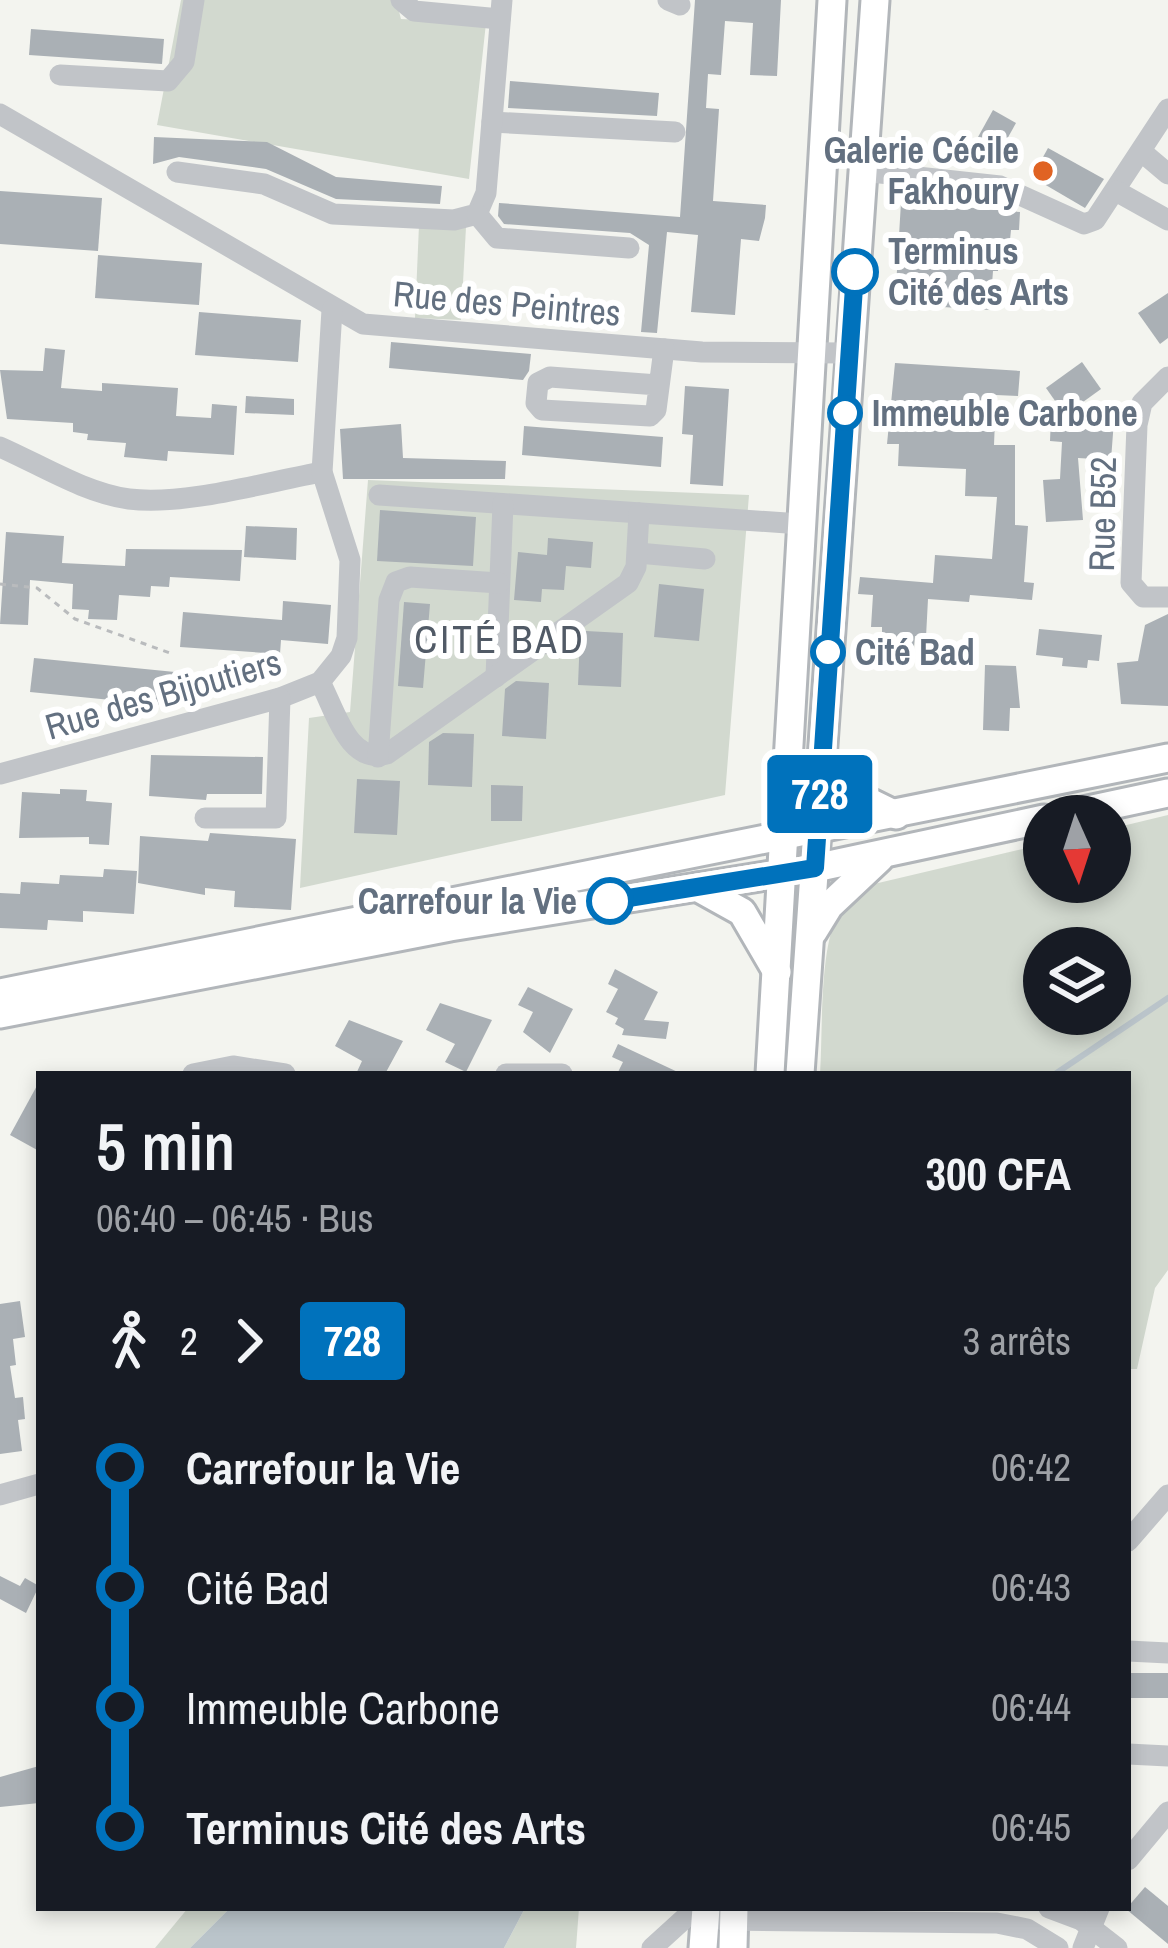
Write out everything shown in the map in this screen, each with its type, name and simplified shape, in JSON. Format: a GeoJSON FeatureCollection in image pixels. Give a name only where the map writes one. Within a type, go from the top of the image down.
{"type":"FeatureCollection","features":[{"type":"Feature","properties":{"kind":"main road"},"geometry":{"type":"LineString","coordinates":[[770,1071],[832,0]]}},
{"type":"Feature","properties":{"kind":"main road"},"geometry":{"type":"LineString","coordinates":[[800,1071],[875,0]]}},
{"type":"Feature","properties":{"kind":"main road"},"geometry":{"type":"LineString","coordinates":[[793,699],[825,700]]}},
{"type":"Feature","properties":{"kind":"main road"},"geometry":{"type":"LineString","coordinates":[[0,993],[1168,758]]}},
{"type":"Feature","properties":{"kind":"main road"},"geometry":{"type":"LineString","coordinates":[[823,764],[845,790],[896,815]]}},
{"type":"Feature","properties":{"kind":"main road"},"geometry":{"type":"LineString","coordinates":[[1131,801],[1168,793]]}},
{"type":"Feature","properties":{"kind":"main road"},"geometry":{"type":"LineString","coordinates":[[0,1014],[316,951],[815,868],[1023,824]]}},
{"type":"Feature","properties":{"kind":"main road"},"geometry":{"type":"LineString","coordinates":[[811,936],[829,906],[886,854]]}},
{"type":"Feature","properties":{"kind":"main road"},"geometry":{"type":"LineString","coordinates":[[697,887],[742,912],[778,974]]}},
{"type":"Feature","properties":{"kind":"street"},"geometry":{"type":"LineString","coordinates":[[60,75],[168,81],[184,62],[194,0]]}},
{"type":"Feature","properties":{"kind":"street"},"geometry":{"type":"LineString","coordinates":[[401,0],[414,11],[501,9],[486,193],[477,214]]}},
{"type":"Feature","properties":{"kind":"street"},"geometry":{"type":"LineString","coordinates":[[862,171],[1000,186],[1084,224],[1096,220],[1168,109]]}},
{"type":"Feature","properties":{"kind":"street","name":"Rue des Peintres"},"geometry":{"type":"LineString","coordinates":[[3,120],[149,196],[332,310],[363,324],[664,349],[849,353]]}},
{"type":"Feature","properties":{"kind":"street"},"geometry":{"type":"LineString","coordinates":[[492,122],[674,132]]}},
{"type":"Feature","properties":{"kind":"street"},"geometry":{"type":"LineString","coordinates":[[1142,152],[1168,174]]}},
{"type":"Feature","properties":{"kind":"street"},"geometry":{"type":"LineString","coordinates":[[176,172],[264,184],[333,214],[454,220],[477,214]]}},
{"type":"Feature","properties":{"kind":"street"},"geometry":{"type":"LineString","coordinates":[[1116,191],[1168,220]]}},
{"type":"Feature","properties":{"kind":"street"},"geometry":{"type":"LineString","coordinates":[[477,214],[497,238],[629,248]]}},
{"type":"Feature","properties":{"kind":"street","name":"Rue des Bijoutiers"},"geometry":{"type":"LineString","coordinates":[[0,774],[280,698],[320,682],[341,656],[352,596],[343,530],[322,472],[332,310]]}},
{"type":"Feature","properties":{"kind":"street"},"geometry":{"type":"LineString","coordinates":[[658,385],[550,377],[538,383],[536,403],[542,410],[640,418],[656,410],[664,349]]}},
{"type":"Feature","properties":{"kind":"street","name":"Rue B52"},"geometry":{"type":"LineString","coordinates":[[1168,377],[1142,403],[1137,425],[1131,562],[1135,592],[1168,597]]}},
{"type":"Feature","properties":{"kind":"street"},"geometry":{"type":"LineString","coordinates":[[0,447],[100,492],[130,499],[322,472]]}},
{"type":"Feature","properties":{"kind":"street"},"geometry":{"type":"LineString","coordinates":[[379,495],[802,524]]}},
{"type":"Feature","properties":{"kind":"street"},"geometry":{"type":"LineString","coordinates":[[496,677],[503,504]]}},
{"type":"Feature","properties":{"kind":"street"},"geometry":{"type":"LineString","coordinates":[[378,757],[628,583],[638,554],[639,513]]}},
{"type":"Feature","properties":{"kind":"street"},"geometry":{"type":"LineString","coordinates":[[638,554],[705,559]]}},
{"type":"Feature","properties":{"kind":"street"},"geometry":{"type":"LineString","coordinates":[[378,757],[389,600],[396,582],[410,577],[499,583]]}},
{"type":"Feature","properties":{"kind":"street"},"geometry":{"type":"LineString","coordinates":[[320,682],[356,750],[378,757]]}},
{"type":"Feature","properties":{"kind":"street"},"geometry":{"type":"LineString","coordinates":[[205,818],[276,818],[280,698]]}},
{"type":"Feature","properties":{"kind":"street"},"geometry":{"type":"LineString","coordinates":[[208,1071],[233,1066],[266,1071]]}},
{"type":"Feature","properties":{"kind":"street"},"geometry":{"type":"LineString","coordinates":[[1131,1538],[1168,1495]]}},
{"type":"Feature","properties":{"kind":"street"},"geometry":{"type":"LineString","coordinates":[[1131,1651],[1168,1653]]}},
{"type":"Feature","properties":{"kind":"street"},"geometry":{"type":"LineString","coordinates":[[1131,1754],[1168,1756]]}},
{"type":"Feature","properties":{"kind":"street"},"geometry":{"type":"LineString","coordinates":[[1131,1856],[1168,1812]]}},
{"type":"Feature","properties":{"kind":"street"},"geometry":{"type":"LineString","coordinates":[[654,1947],[702,1921],[734,1925],[976,1921],[1028,1929],[1054,1946],[1063,1911]]}},
{"type":"Feature","properties":{"kind":"street"},"geometry":{"type":"LineString","coordinates":[[1065,1911],[1117,1948]]}},
{"type":"Feature","properties":{"kind":"path"},"geometry":{"type":"LineString","coordinates":[[0,584],[37,588],[75,619],[170,653]]}},
{"type":"Feature","properties":{"kind":"shaded area"},"geometry":{"type":"Polygon","coordinates":[[[181,0],[396,0],[401,19],[486,23],[469,179],[157,125],[181,0]]]}},
{"type":"Feature","properties":{"kind":"shaded area"},"geometry":{"type":"Polygon","coordinates":[[[419,225],[466,227],[461,320],[415,318],[419,225]]]}},
{"type":"Feature","properties":{"kind":"shaded area","name":"Cité Bad"},"geometry":{"type":"Polygon","coordinates":[[[368,480],[749,495],[725,795],[300,888],[309,718],[350,712],[368,480]]]}},
{"type":"Feature","properties":{"kind":"shaded area"},"geometry":{"type":"Polygon","coordinates":[[[1168,815],[1168,1270],[1155,1288],[1137,1369],[1131,1369],[1131,1071],[820,1071],[823,992],[832,929],[849,900],[874,884],[1023,849],[1023,903],[1131,903],[1131,824],[1168,815]]]}},
{"type":"Feature","properties":{"kind":"shaded area"},"geometry":{"type":"Polygon","coordinates":[[[186,1911],[227,1911],[190,1948],[155,1948],[186,1911]]]}},
{"type":"Feature","properties":{"kind":"shaded area"},"geometry":{"type":"Polygon","coordinates":[[[227,1911],[523,1911],[504,1948],[190,1948],[227,1911]]]}},
{"type":"Feature","properties":{"kind":"shaded area"},"geometry":{"type":"Polygon","coordinates":[[[523,1911],[579,1911],[576,1948],[504,1948],[523,1911]]]}},
{"type":"Feature","properties":{"kind":"building"},"geometry":{"type":"Polygon","coordinates":[[[695,0],[781,0],[777,76],[750,75],[753,23],[725,21],[721,75],[708,74],[706,108],[719,109],[713,201],[766,205],[765,218],[759,241],[741,239],[735,315],[691,312],[698,235],[667,232],[657,333],[641,332],[649,245],[630,233],[504,224],[498,216],[499,203],[680,217],[695,0]]]}},
{"type":"Feature","properties":{"kind":"building"},"geometry":{"type":"Polygon","coordinates":[[[31,29],[164,39],[162,64],[29,55],[31,29]]]}},
{"type":"Feature","properties":{"kind":"building"},"geometry":{"type":"Polygon","coordinates":[[[510,81],[659,93],[657,116],[508,108],[510,81]]]}},
{"type":"Feature","properties":{"kind":"building"},"geometry":{"type":"Polygon","coordinates":[[[993,110],[1016,123],[996,159],[973,146],[993,110]]]}},
{"type":"Feature","properties":{"kind":"building"},"geometry":{"type":"Polygon","coordinates":[[[154,137],[267,142],[336,177],[442,186],[440,204],[336,199],[266,169],[179,157],[153,164],[154,137]]]}},
{"type":"Feature","properties":{"kind":"building"},"geometry":{"type":"Polygon","coordinates":[[[1048,148],[1104,179],[1085,208],[1032,177],[1048,148]]]}},
{"type":"Feature","properties":{"kind":"building"},"geometry":{"type":"Polygon","coordinates":[[[0,191],[102,198],[98,251],[0,244],[0,191]]]}},
{"type":"Feature","properties":{"kind":"building"},"geometry":{"type":"Polygon","coordinates":[[[901,202],[1020,212],[1019,230],[1011,230],[1009,250],[1000,250],[998,271],[993,271],[990,310],[895,304],[901,202]]]}},
{"type":"Feature","properties":{"kind":"building"},"geometry":{"type":"Polygon","coordinates":[[[98,255],[202,263],[199,305],[95,298],[98,255]]]}},
{"type":"Feature","properties":{"kind":"building"},"geometry":{"type":"Polygon","coordinates":[[[1168,293],[1168,338],[1160,344],[1138,313],[1168,293]]]}},
{"type":"Feature","properties":{"kind":"building"},"geometry":{"type":"Polygon","coordinates":[[[199,312],[301,320],[298,362],[195,355],[199,312]]]}},
{"type":"Feature","properties":{"kind":"building"},"geometry":{"type":"Polygon","coordinates":[[[391,342],[531,354],[529,371],[523,380],[389,368],[391,342]]]}},
{"type":"Feature","properties":{"kind":"building"},"geometry":{"type":"Polygon","coordinates":[[[45,348],[65,350],[61,388],[102,391],[102,383],[178,388],[176,416],[211,418],[212,404],[237,406],[234,455],[168,451],[167,461],[124,457],[126,443],[87,440],[88,434],[73,432],[73,423],[7,419],[0,370],[43,371],[45,348]]]}},
{"type":"Feature","properties":{"kind":"building"},"geometry":{"type":"Polygon","coordinates":[[[1082,362],[1101,389],[1065,415],[1046,388],[1082,362]]]}},
{"type":"Feature","properties":{"kind":"building"},"geometry":{"type":"Polygon","coordinates":[[[895,363],[1020,371],[1018,396],[996,395],[994,445],[1015,445],[1015,525],[1028,526],[1024,582],[1034,583],[1032,600],[970,595],[969,602],[928,599],[926,637],[915,636],[914,647],[882,645],[882,627],[871,627],[873,595],[858,594],[860,577],[933,583],[935,555],[992,559],[997,497],[965,496],[966,469],[898,466],[899,444],[887,444],[895,363]]]}},
{"type":"Feature","properties":{"kind":"building"},"geometry":{"type":"Polygon","coordinates":[[[685,386],[729,389],[723,486],[690,484],[693,435],[682,434],[685,386]]]}},
{"type":"Feature","properties":{"kind":"building"},"geometry":{"type":"Polygon","coordinates":[[[246,396],[294,399],[294,415],[245,413],[246,396]]]}},
{"type":"Feature","properties":{"kind":"building"},"geometry":{"type":"Polygon","coordinates":[[[1051,416],[1114,420],[1111,460],[1078,458],[1083,520],[1046,522],[1043,480],[1060,479],[1062,442],[1050,441],[1051,416]]]}},
{"type":"Feature","properties":{"kind":"building"},"geometry":{"type":"Polygon","coordinates":[[[401,424],[403,458],[506,461],[505,479],[343,479],[340,429],[401,424]]]}},
{"type":"Feature","properties":{"kind":"building"},"geometry":{"type":"Polygon","coordinates":[[[524,426],[663,437],[661,467],[522,455],[524,426]]]}},
{"type":"Feature","properties":{"kind":"building"},"geometry":{"type":"Polygon","coordinates":[[[380,510],[476,517],[473,566],[377,561],[380,510]]]}},
{"type":"Feature","properties":{"kind":"building"},"geometry":{"type":"Polygon","coordinates":[[[246,526],[297,528],[296,560],[244,557],[246,526]]]}},
{"type":"Feature","properties":{"kind":"building"},"geometry":{"type":"Polygon","coordinates":[[[6,532],[64,536],[62,563],[125,566],[126,549],[242,550],[240,581],[170,577],[169,587],[151,586],[150,597],[119,595],[117,620],[88,619],[89,610],[72,609],[73,584],[30,580],[28,625],[0,624],[6,532]]]}},
{"type":"Feature","properties":{"kind":"building"},"geometry":{"type":"Polygon","coordinates":[[[548,538],[593,542],[591,568],[566,566],[564,590],[542,589],[541,602],[514,600],[518,552],[547,555],[548,538]]]}},
{"type":"Feature","properties":{"kind":"building"},"geometry":{"type":"Polygon","coordinates":[[[659,584],[704,589],[699,641],[654,637],[659,584]]]}},
{"type":"Feature","properties":{"kind":"building"},"geometry":{"type":"Polygon","coordinates":[[[283,601],[331,605],[328,644],[281,640],[280,654],[180,647],[183,612],[282,620],[283,601]]]}},
{"type":"Feature","properties":{"kind":"building"},"geometry":{"type":"Polygon","coordinates":[[[404,602],[430,604],[423,688],[398,686],[404,602]]]}},
{"type":"Feature","properties":{"kind":"building"},"geometry":{"type":"Polygon","coordinates":[[[1168,614],[1168,706],[1121,704],[1117,663],[1138,661],[1145,625],[1168,614]]]}},
{"type":"Feature","properties":{"kind":"building"},"geometry":{"type":"Polygon","coordinates":[[[1039,629],[1102,635],[1099,661],[1088,660],[1087,668],[1062,666],[1063,658],[1036,655],[1039,629]]]}},
{"type":"Feature","properties":{"kind":"building"},"geometry":{"type":"Polygon","coordinates":[[[586,631],[623,633],[621,687],[578,685],[580,635],[586,631]]]}},
{"type":"Feature","properties":{"kind":"building"},"geometry":{"type":"Polygon","coordinates":[[[34,658],[185,673],[182,707],[30,692],[34,658]]]}},
{"type":"Feature","properties":{"kind":"building"},"geometry":{"type":"Polygon","coordinates":[[[985,665],[1016,666],[1020,708],[1010,708],[1009,731],[983,730],[985,665]]]}},
{"type":"Feature","properties":{"kind":"building"},"geometry":{"type":"Polygon","coordinates":[[[516,681],[549,683],[546,739],[502,736],[505,689],[516,681]]]}},
{"type":"Feature","properties":{"kind":"building"},"geometry":{"type":"Polygon","coordinates":[[[443,733],[474,734],[472,787],[428,785],[429,742],[443,733]]]}},
{"type":"Feature","properties":{"kind":"building"},"geometry":{"type":"Polygon","coordinates":[[[151,755],[263,757],[262,794],[207,794],[206,800],[149,796],[151,755]]]}},
{"type":"Feature","properties":{"kind":"building"},"geometry":{"type":"Polygon","coordinates":[[[357,779],[400,781],[397,835],[354,833],[357,779]]]}},
{"type":"Feature","properties":{"kind":"building"},"geometry":{"type":"Polygon","coordinates":[[[491,785],[523,786],[522,821],[491,821],[491,785]]]}},
{"type":"Feature","properties":{"kind":"building"},"geometry":{"type":"Polygon","coordinates":[[[60,789],[87,790],[86,801],[112,803],[109,845],[89,844],[89,837],[19,838],[22,792],[60,794],[60,789]]]}},
{"type":"Feature","properties":{"kind":"building"},"geometry":{"type":"Polygon","coordinates":[[[210,833],[296,839],[291,910],[234,907],[235,891],[205,888],[205,895],[138,883],[140,836],[208,841],[210,833]]]}},
{"type":"Feature","properties":{"kind":"building"},"geometry":{"type":"Polygon","coordinates":[[[104,869],[137,871],[134,914],[83,911],[83,922],[48,920],[47,930],[0,928],[0,893],[20,894],[21,882],[59,884],[60,875],[103,877],[104,869]]]}},
{"type":"Feature","properties":{"kind":"building"},"geometry":{"type":"Polygon","coordinates":[[[615,969],[658,992],[644,1020],[669,1022],[666,1039],[622,1035],[624,1029],[615,1024],[618,1018],[606,1012],[618,989],[608,984],[615,969]]]}},
{"type":"Feature","properties":{"kind":"building"},"geometry":{"type":"Polygon","coordinates":[[[528,987],[573,1009],[550,1053],[523,1032],[533,1012],[518,1005],[528,987]]]}},
{"type":"Feature","properties":{"kind":"building"},"geometry":{"type":"Polygon","coordinates":[[[440,1003],[492,1020],[466,1071],[445,1062],[455,1044],[426,1030],[440,1003]]]}},
{"type":"Feature","properties":{"kind":"building"},"geometry":{"type":"Polygon","coordinates":[[[349,1020],[403,1041],[387,1071],[357,1071],[362,1061],[335,1046],[349,1020]]]}},
{"type":"Feature","properties":{"kind":"building"},"geometry":{"type":"Polygon","coordinates":[[[618,1044],[676,1071],[618,1071],[623,1062],[612,1057],[618,1044]]]}},
{"type":"Feature","properties":{"kind":"building"},"geometry":{"type":"Polygon","coordinates":[[[36,1087],[36,1149],[10,1135],[36,1087]]]}},
{"type":"Feature","properties":{"kind":"building"},"geometry":{"type":"Polygon","coordinates":[[[20,1301],[25,1337],[13,1339],[16,1365],[10,1366],[15,1398],[23,1397],[25,1419],[18,1420],[22,1451],[0,1454],[0,1304],[20,1301]]]}},
{"type":"Feature","properties":{"kind":"building"},"geometry":{"type":"Polygon","coordinates":[[[0,1576],[20,1586],[25,1578],[36,1584],[26,1613],[0,1599],[0,1576]]]}},
{"type":"Feature","properties":{"kind":"building"},"geometry":{"type":"Polygon","coordinates":[[[1131,1673],[1168,1673],[1168,1698],[1131,1698],[1131,1673]]]}},
{"type":"Feature","properties":{"kind":"building"},"geometry":{"type":"Polygon","coordinates":[[[36,1767],[36,1803],[0,1807],[0,1777],[36,1767]]]}},
{"type":"Feature","properties":{"kind":"building"},"geometry":{"type":"Polygon","coordinates":[[[1145,1887],[1168,1906],[1168,1944],[1128,1911],[1145,1887]]]}},
{"type":"Feature","properties":{"kind":"waterway"},"geometry":{"type":"LineString","coordinates":[[1059,1071],[1168,998]]}},
{"type":"Feature","properties":{"kind":"bus line","name":"728"},"geometry":{"type":"LineString","coordinates":[[610,901],[815,868],[855,272]]}},
{"type":"Feature","properties":{"kind":"place","name":"Galerie Cécile Fakhoury"},"geometry":{"type":"Point","coordinates":[1043,171]}},
{"type":"Feature","properties":{"kind":"place","name":"Terminus Cité des Arts"},"geometry":{"type":"Point","coordinates":[855,272]}},
{"type":"Feature","properties":{"kind":"place","name":"Immeuble Carbone"},"geometry":{"type":"Point","coordinates":[845,413]}},
{"type":"Feature","properties":{"kind":"place","name":"Cité Bad"},"geometry":{"type":"Point","coordinates":[828,652]}},
{"type":"Feature","properties":{"kind":"place","name":"Carrefour la Vie"},"geometry":{"type":"Point","coordinates":[610,901]}},
{"type":"Feature","properties":{"kind":"district","name":"CITÉ BAD"},"geometry":{"type":"Point","coordinates":[500,639]}}]}
